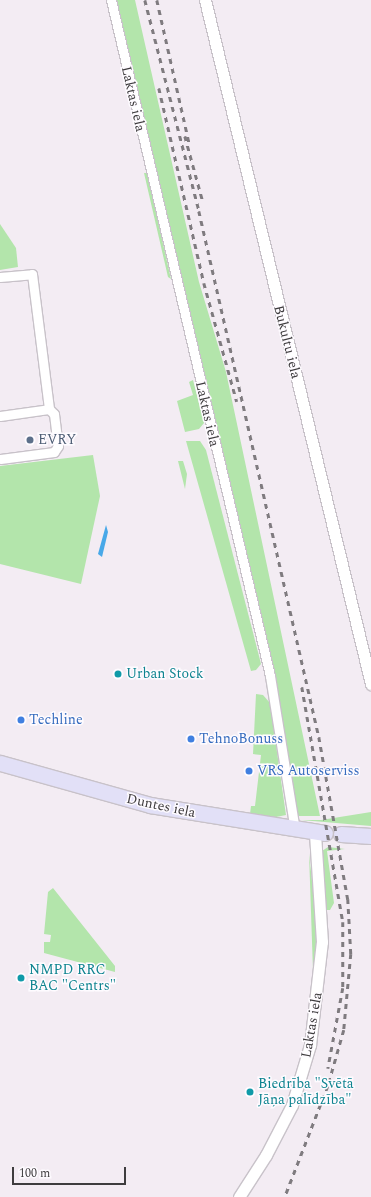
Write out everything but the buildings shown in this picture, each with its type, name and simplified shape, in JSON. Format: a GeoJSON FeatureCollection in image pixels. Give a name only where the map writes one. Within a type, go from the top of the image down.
{"type":"FeatureCollection","features":[{"type":"Feature","properties":{"kind":"main road","name":"Duntes iela"},"geometry":{"type":"LineString","coordinates":[[0,763],[150,805],[320,833]]}},
{"type":"Feature","properties":{"kind":"main road"},"geometry":{"type":"LineString","coordinates":[[342,834],[371,836]]}},
{"type":"Feature","properties":{"kind":"street","name":"Laktas iela"},"geometry":{"type":"LineString","coordinates":[[110,0],[270,676],[295,830]]}},
{"type":"Feature","properties":{"kind":"street","name":"Bukultu iela"},"geometry":{"type":"LineString","coordinates":[[205,0],[371,684]]}},
{"type":"Feature","properties":{"kind":"street"},"geometry":{"type":"LineString","coordinates":[[0,277],[32,274],[49,409],[54,414],[58,446],[54,452],[0,459]]}},
{"type":"Feature","properties":{"kind":"street"},"geometry":{"type":"LineString","coordinates":[[0,416],[49,409]]}},
{"type":"Feature","properties":{"kind":"street","name":"Laktas iela"},"geometry":{"type":"LineString","coordinates":[[239,1197],[286,1118],[310,1045],[321,953],[316,861],[320,833]]}},
{"type":"Feature","properties":{"kind":"green space"},"geometry":{"type":"Polygon","coordinates":[[[115,0],[135,0],[199,282],[226,372],[320,816],[298,816],[274,677],[115,0]]]}},
{"type":"Feature","properties":{"kind":"green space"},"geometry":{"type":"Polygon","coordinates":[[[144,173],[147,173],[171,279],[168,277],[144,173]]]}},
{"type":"Feature","properties":{"kind":"green space"},"geometry":{"type":"Polygon","coordinates":[[[0,224],[16,248],[18,267],[0,270],[0,224]]]}},
{"type":"Feature","properties":{"kind":"green space"},"geometry":{"type":"Polygon","coordinates":[[[193,380],[204,423],[199,429],[185,432],[177,401],[193,395],[189,382],[193,380]]]}},
{"type":"Feature","properties":{"kind":"green space"},"geometry":{"type":"Polygon","coordinates":[[[186,441],[200,441],[206,450],[261,664],[256,670],[251,671],[186,441]]]}},
{"type":"Feature","properties":{"kind":"green space"},"geometry":{"type":"Polygon","coordinates":[[[93,455],[100,496],[81,584],[0,564],[0,466],[93,455]]]}},
{"type":"Feature","properties":{"kind":"green space"},"geometry":{"type":"Polygon","coordinates":[[[178,461],[183,461],[187,474],[185,489],[178,461]]]}},
{"type":"Feature","properties":{"kind":"green space"},"geometry":{"type":"Polygon","coordinates":[[[256,694],[263,695],[270,703],[286,815],[276,817],[250,814],[251,806],[255,806],[261,755],[253,754],[256,694]]]}},
{"type":"Feature","properties":{"kind":"green space"},"geometry":{"type":"Polygon","coordinates":[[[371,812],[371,826],[301,820],[321,820],[371,812]]]}},
{"type":"Feature","properties":{"kind":"green space"},"geometry":{"type":"Polygon","coordinates":[[[328,847],[345,849],[327,851],[334,903],[330,910],[325,910],[322,851],[328,847]]]}},
{"type":"Feature","properties":{"kind":"green space"},"geometry":{"type":"Polygon","coordinates":[[[309,853],[315,909],[316,943],[313,971],[309,853]]]}},
{"type":"Feature","properties":{"kind":"green space"},"geometry":{"type":"Polygon","coordinates":[[[53,888],[115,966],[115,972],[44,953],[44,942],[50,942],[51,935],[44,934],[48,892],[53,888]]]}},
{"type":"Feature","properties":{"kind":"water"},"geometry":{"type":"Polygon","coordinates":[[[106,525],[108,532],[102,557],[98,554],[106,525]]]}},
{"type":"Feature","properties":{"kind":"railway"},"geometry":{"type":"LineString","coordinates":[[145,0],[199,211],[319,737],[348,899],[351,954],[344,1030],[328,1086],[285,1197]]}},
{"type":"Feature","properties":{"kind":"railway"},"geometry":{"type":"LineString","coordinates":[[157,0],[189,142]]}},
{"type":"Feature","properties":{"kind":"railway"},"geometry":{"type":"LineString","coordinates":[[159,88],[204,283],[237,402]]}},
{"type":"Feature","properties":{"kind":"railway"},"geometry":{"type":"LineString","coordinates":[[185,136],[203,202]]}},
{"type":"Feature","properties":{"kind":"railway"},"geometry":{"type":"LineString","coordinates":[[302,687],[343,922],[343,988],[328,1069]]}},
{"type":"Feature","properties":{"kind":"place","name":"EVRY"},"geometry":{"type":"Point","coordinates":[30,440]}},
{"type":"Feature","properties":{"kind":"place","name":"Urban Stock"},"geometry":{"type":"Point","coordinates":[118,674]}},
{"type":"Feature","properties":{"kind":"place","name":"Techline"},"geometry":{"type":"Point","coordinates":[21,720]}},
{"type":"Feature","properties":{"kind":"place","name":"TehnoBonuss"},"geometry":{"type":"Point","coordinates":[191,739]}},
{"type":"Feature","properties":{"kind":"place","name":"VRS Autoserviss"},"geometry":{"type":"Point","coordinates":[249,771]}},
{"type":"Feature","properties":{"kind":"place","name":"NMPD RRC BAC \"Centrs\""},"geometry":{"type":"Point","coordinates":[21,978]}},
{"type":"Feature","properties":{"kind":"place","name":"Biedrība \"Svētā Jāņa palīdzība\""},"geometry":{"type":"Point","coordinates":[250,1092]}}]}
